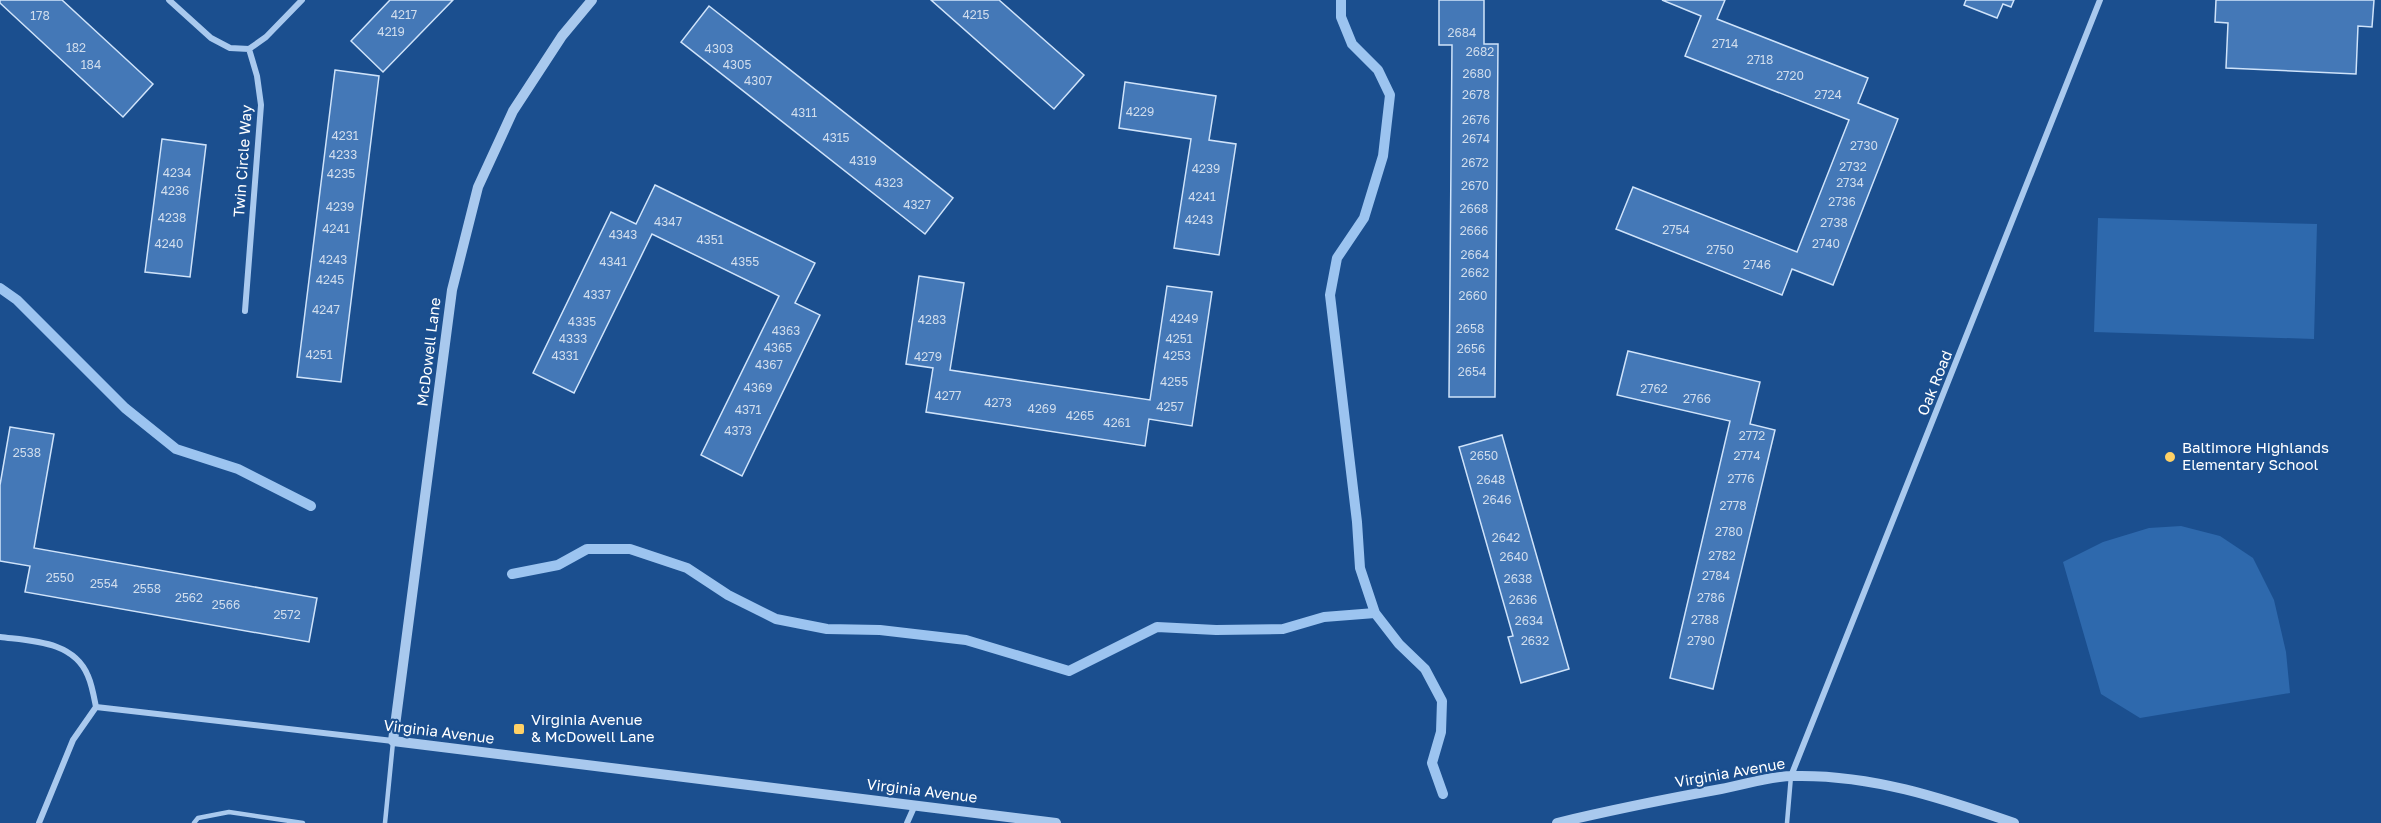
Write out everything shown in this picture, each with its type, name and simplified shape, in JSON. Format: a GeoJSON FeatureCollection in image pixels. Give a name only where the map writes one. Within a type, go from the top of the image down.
{"type":"FeatureCollection","features":[{"type":"Feature","properties":{"kind":"street"},"geometry":{"type":"LineString","coordinates":[[169,0],[211,38],[230,48],[249,49],[266,37],[302,0]]}},
{"type":"Feature","properties":{"kind":"street","name":"McDowell Lane"},"geometry":{"type":"LineString","coordinates":[[393,741],[452,290],[478,187],[513,111],[562,36],[592,0]]}},
{"type":"Feature","properties":{"kind":"street","name":"Oak Road"},"geometry":{"type":"LineString","coordinates":[[1791,776],[2100,0]]}},
{"type":"Feature","properties":{"kind":"street","name":"Twin Circle Way"},"geometry":{"type":"LineString","coordinates":[[245,311],[261,105],[257,75],[249,49]]}},
{"type":"Feature","properties":{"kind":"street"},"geometry":{"type":"LineString","coordinates":[[0,637],[55,645],[76,657],[88,675],[96,707],[73,740],[39,823]]}},
{"type":"Feature","properties":{"kind":"street","name":"Virginia Avenue"},"geometry":{"type":"LineString","coordinates":[[96,707],[915,804],[1056,823]]}},
{"type":"Feature","properties":{"kind":"street","name":"Virginia Avenue"},"geometry":{"type":"LineString","coordinates":[[1558,823],[1612,810],[1791,776],[1884,784],[1938,796],[2014,823]]}},
{"type":"Feature","properties":{"kind":"street"},"geometry":{"type":"LineString","coordinates":[[907,823],[915,804]]}},
{"type":"Feature","properties":{"kind":"lane"},"geometry":{"type":"LineString","coordinates":[[385,823],[393,741]]}},
{"type":"Feature","properties":{"kind":"lane"},"geometry":{"type":"LineString","coordinates":[[1787,823],[1791,776]]}},
{"type":"Feature","properties":{"kind":"lane"},"geometry":{"type":"LineString","coordinates":[[194,823],[198,818],[229,812],[303,823]]}},
{"type":"Feature","properties":{"kind":"shaded area"},"geometry":{"type":"Polygon","coordinates":[[[2098,218],[2317,224],[2314,339],[2094,332],[2098,218]]]}},
{"type":"Feature","properties":{"kind":"shaded area"},"geometry":{"type":"Polygon","coordinates":[[[2181,526],[2220,536],[2253,558],[2274,600],[2286,652],[2290,693],[2140,718],[2101,694],[2063,562],[2103,542],[2149,528],[2181,526]]]}},
{"type":"Feature","properties":{"kind":"building"},"geometry":{"type":"Polygon","coordinates":[[[0,0],[62,0],[153,84],[123,117],[0,3],[0,0]]]}},
{"type":"Feature","properties":{"kind":"building"},"geometry":{"type":"Polygon","coordinates":[[[390,0],[453,0],[383,72],[351,41],[390,0]]]}},
{"type":"Feature","properties":{"kind":"building"},"geometry":{"type":"Polygon","coordinates":[[[931,0],[999,0],[1084,75],[1054,109],[931,0]]]}},
{"type":"Feature","properties":{"kind":"building"},"geometry":{"type":"Polygon","coordinates":[[[1439,0],[1484,0],[1484,44],[1498,44],[1495,397],[1449,397],[1452,45],[1439,45],[1439,0]]]}},
{"type":"Feature","properties":{"kind":"building"},"geometry":{"type":"Polygon","coordinates":[[[1662,0],[1725,0],[1717,19],[1868,78],[1858,103],[1898,119],[1833,285],[1792,269],[1782,295],[1616,229],[1633,187],[1797,252],[1849,120],[1685,56],[1701,16],[1662,0]]]}},
{"type":"Feature","properties":{"kind":"building"},"geometry":{"type":"Polygon","coordinates":[[[1966,0],[2014,0],[2011,7],[2003,4],[1997,18],[1964,5],[1966,0]]]}},
{"type":"Feature","properties":{"kind":"building"},"geometry":{"type":"Polygon","coordinates":[[[2216,0],[2374,0],[2372,27],[2358,26],[2356,74],[2226,68],[2228,23],[2215,22],[2216,0]]]}},
{"type":"Feature","properties":{"kind":"building"},"geometry":{"type":"Polygon","coordinates":[[[709,6],[953,198],[925,234],[681,42],[709,6]]]}},
{"type":"Feature","properties":{"kind":"building"},"geometry":{"type":"Polygon","coordinates":[[[335,70],[379,76],[341,382],[297,377],[335,70]]]}},
{"type":"Feature","properties":{"kind":"building"},"geometry":{"type":"Polygon","coordinates":[[[1125,82],[1216,96],[1209,140],[1236,144],[1219,255],[1174,248],[1191,139],[1119,128],[1125,82]]]}},
{"type":"Feature","properties":{"kind":"building"},"geometry":{"type":"Polygon","coordinates":[[[162,139],[206,145],[190,277],[145,272],[162,139]]]}},
{"type":"Feature","properties":{"kind":"building"},"geometry":{"type":"Polygon","coordinates":[[[655,185],[815,263],[795,303],[820,315],[742,476],[701,455],[779,296],[652,234],[574,393],[533,373],[611,212],[636,224],[655,185]]]}},
{"type":"Feature","properties":{"kind":"building"},"geometry":{"type":"Polygon","coordinates":[[[919,276],[964,283],[950,370],[1150,400],[1167,286],[1212,292],[1192,426],[1149,419],[1145,446],[926,412],[933,368],[906,364],[919,276]]]}},
{"type":"Feature","properties":{"kind":"building"},"geometry":{"type":"Polygon","coordinates":[[[1628,351],[1760,382],[1750,424],[1775,430],[1713,689],[1670,678],[1730,421],[1617,395],[1628,351]]]}},
{"type":"Feature","properties":{"kind":"building"},"geometry":{"type":"Polygon","coordinates":[[[10,427],[54,434],[34,548],[317,598],[309,642],[25,592],[30,566],[0,561],[0,485],[10,427]]]}},
{"type":"Feature","properties":{"kind":"building"},"geometry":{"type":"Polygon","coordinates":[[[1502,435],[1569,669],[1521,683],[1508,637],[1513,636],[1459,447],[1502,435]]]}},
{"type":"Feature","properties":{"kind":"waterway"},"geometry":{"type":"LineString","coordinates":[[1341,0],[1341,17],[1352,44],[1378,70],[1390,95],[1383,156],[1364,218],[1337,258],[1330,295],[1357,522],[1360,568],[1375,613],[1399,644],[1425,669],[1442,701],[1441,732],[1432,763],[1443,794]]}},
{"type":"Feature","properties":{"kind":"waterway"},"geometry":{"type":"LineString","coordinates":[[0,288],[17,300],[125,408],[176,449],[238,469],[311,506]]}},
{"type":"Feature","properties":{"kind":"waterway"},"geometry":{"type":"LineString","coordinates":[[512,574],[558,565],[587,549],[630,549],[687,568],[728,595],[776,619],[827,629],[880,630],[966,640],[1069,671],[1157,627],[1216,630],[1283,629],[1324,617],[1375,613]]}},
{"type":"Feature","properties":{"kind":"place","name":"Baltimore Highlands Elementary School"},"geometry":{"type":"Point","coordinates":[2170,457]}},
{"type":"Feature","properties":{"kind":"place","name":"Virginia Avenue & McDowell Lane"},"geometry":{"type":"Point","coordinates":[519,729]}}]}
